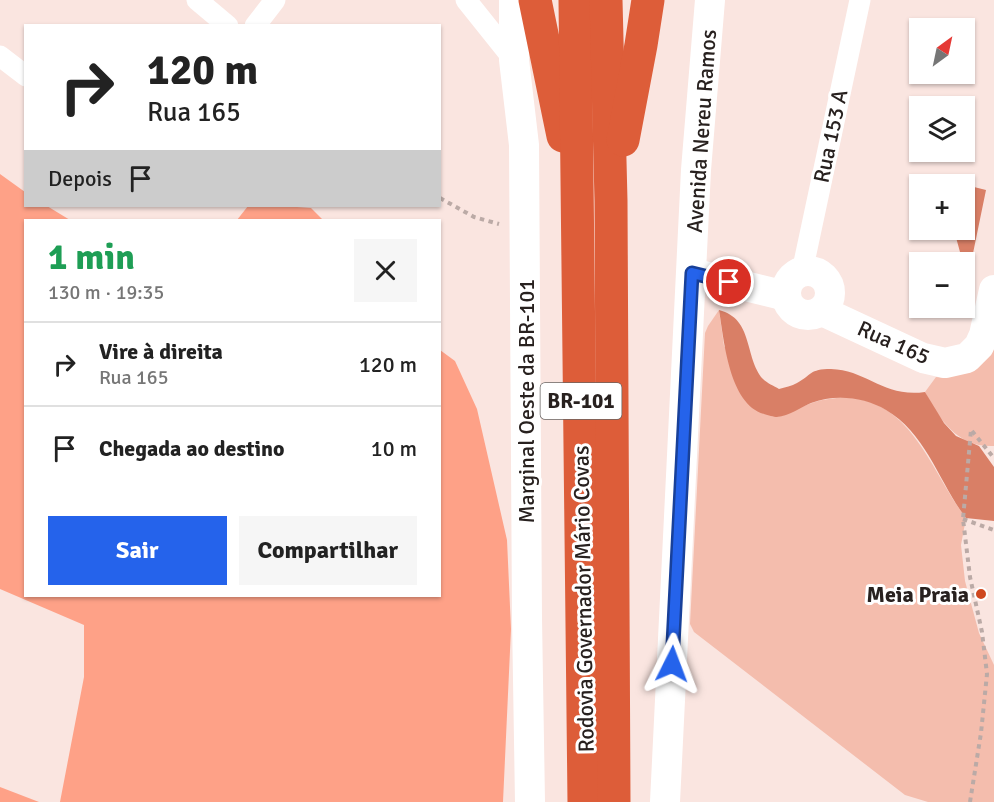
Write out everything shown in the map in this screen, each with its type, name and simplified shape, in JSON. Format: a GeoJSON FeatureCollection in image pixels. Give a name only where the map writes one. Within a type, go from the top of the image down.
{"type":"FeatureCollection","features":[{"type":"Feature","properties":{"kind":"highway"},"geometry":{"type":"LineString","coordinates":[[535,0],[579,212]]}},
{"type":"Feature","properties":{"kind":"highway","name":"Rodovia Governador Mário Covas"},"geometry":{"type":"LineString","coordinates":[[575,0],[585,802]]}},
{"type":"Feature","properties":{"kind":"highway","name":"Rodovia Governador Mário Covas"},"geometry":{"type":"LineString","coordinates":[[606,0],[611,201],[614,802]]}},
{"type":"Feature","properties":{"kind":"highway"},"geometry":{"type":"LineString","coordinates":[[611,201],[648,0]]}},
{"type":"Feature","properties":{"kind":"main road","name":"Marginal Oeste da BR-101"},"geometry":{"type":"LineString","coordinates":[[514,0],[514,60],[524,145],[530,802]]}},
{"type":"Feature","properties":{"kind":"main road","name":"Avenida Nereu Ramos"},"geometry":{"type":"LineString","coordinates":[[665,802],[696,170],[711,0]]}},
{"type":"Feature","properties":{"kind":"main road"},"geometry":{"type":"LineString","coordinates":[[692,273],[794,284]]}},
{"type":"Feature","properties":{"kind":"main road","name":"Rua 165"},"geometry":{"type":"LineString","coordinates":[[794,284],[789,305],[795,312],[814,315],[822,311],[933,361],[945,363],[967,358],[979,346],[984,335],[994,290]]}},
{"type":"Feature","properties":{"kind":"street"},"geometry":{"type":"LineString","coordinates":[[197,0],[226,24]]}},
{"type":"Feature","properties":{"kind":"street"},"geometry":{"type":"LineString","coordinates":[[257,24],[275,0]]}},
{"type":"Feature","properties":{"kind":"street"},"geometry":{"type":"LineString","coordinates":[[466,0],[514,60]]}},
{"type":"Feature","properties":{"kind":"street","name":"Rua 153 A"},"geometry":{"type":"LineString","coordinates":[[794,284],[860,0]]}},
{"type":"Feature","properties":{"kind":"street"},"geometry":{"type":"LineString","coordinates":[[0,56],[24,74]]}},
{"type":"Feature","properties":{"kind":"path"},"geometry":{"type":"LineString","coordinates":[[441,199],[474,217],[501,225],[525,228]]}},
{"type":"Feature","properties":{"kind":"path"},"geometry":{"type":"LineString","coordinates":[[970,802],[981,733],[987,674],[982,632],[970,577],[963,519],[971,430],[994,458]]}},
{"type":"Feature","properties":{"kind":"path"},"geometry":{"type":"LineString","coordinates":[[963,519],[994,530]]}},
{"type":"Feature","properties":{"kind":"shaded area"},"geometry":{"type":"Polygon","coordinates":[[[0,174],[24,191],[24,207],[49,207],[68,219],[24,219],[24,597],[441,597],[441,351],[455,361],[477,409],[507,540],[511,629],[503,802],[60,802],[84,677],[84,625],[0,589],[0,174]]]}},
{"type":"Feature","properties":{"kind":"shaded area"},"geometry":{"type":"Polygon","coordinates":[[[975,187],[986,190],[973,252],[960,252],[957,240],[975,240],[975,187]]]}},
{"type":"Feature","properties":{"kind":"shaded area"},"geometry":{"type":"Polygon","coordinates":[[[247,207],[297,207],[311,208],[322,219],[238,219],[247,207]]]}},
{"type":"Feature","properties":{"kind":"shaded area"},"geometry":{"type":"Polygon","coordinates":[[[719,310],[724,346],[777,417],[809,404],[829,399],[856,399],[879,406],[898,419],[914,436],[966,518],[961,545],[965,581],[979,633],[994,665],[994,802],[928,802],[905,795],[694,632],[690,624],[705,333],[719,310]]]}},
{"type":"Feature","properties":{"kind":"shaded area"},"geometry":{"type":"Polygon","coordinates":[[[719,310],[738,321],[757,370],[763,379],[779,389],[795,384],[815,371],[831,369],[855,374],[898,391],[925,392],[944,423],[956,436],[979,446],[994,467],[994,521],[966,518],[922,445],[900,420],[886,410],[868,402],[849,398],[820,400],[777,417],[752,408],[743,398],[730,370],[719,310]]]}},
{"type":"Feature","properties":{"kind":"shaded area"},"geometry":{"type":"Polygon","coordinates":[[[994,344],[994,446],[971,442],[952,431],[937,413],[925,392],[936,377],[945,378],[994,344]]]}},
{"type":"Feature","properties":{"kind":"shaded area"},"geometry":{"type":"Polygon","coordinates":[[[0,787],[39,802],[0,802],[0,787]]]}},
{"type":"Feature","properties":{"kind":"place","name":"Meia Praia"},"geometry":{"type":"Point","coordinates":[981,594]}},
{"type":"Feature","properties":{"kind":"route"},"geometry":{"type":"LineString","coordinates":[[672,664],[692,273],[729,282]]}}]}
